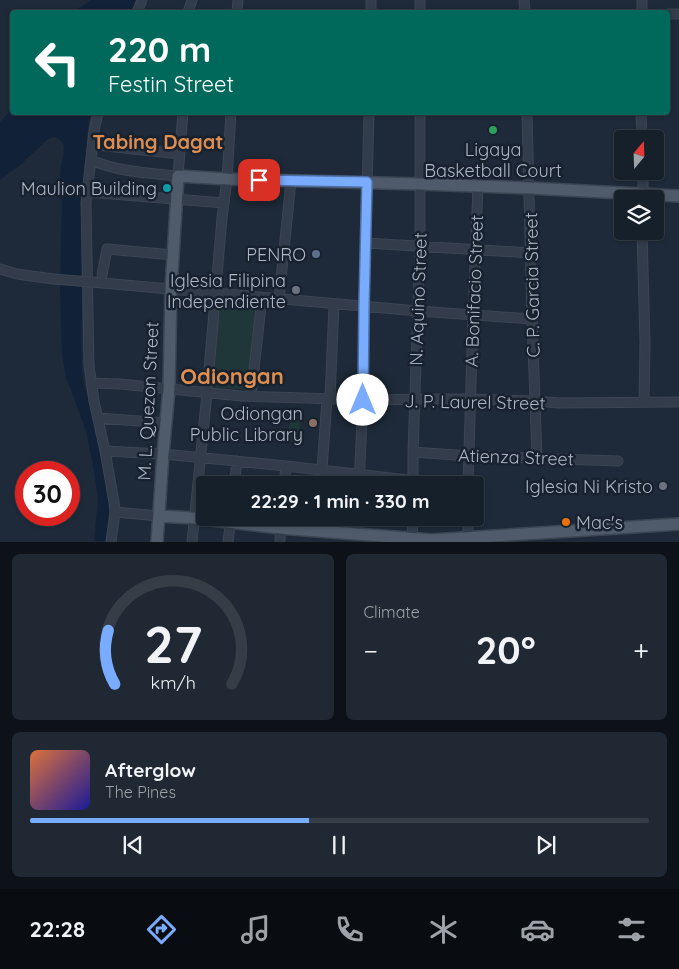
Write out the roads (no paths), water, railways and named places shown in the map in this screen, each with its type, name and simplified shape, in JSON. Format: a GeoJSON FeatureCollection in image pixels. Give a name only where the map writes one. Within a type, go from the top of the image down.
{"type":"FeatureCollection","features":[{"type":"Feature","properties":{"kind":"main road"},"geometry":{"type":"LineString","coordinates":[[178,176],[529,188],[614,194]]}},
{"type":"Feature","properties":{"kind":"main road","name":"M. L. Quezon Street"},"geometry":{"type":"LineString","coordinates":[[157,542],[169,389],[173,255],[178,176]]}},
{"type":"Feature","properties":{"kind":"main road"},"geometry":{"type":"LineString","coordinates":[[664,196],[679,196]]}},
{"type":"Feature","properties":{"kind":"main road"},"geometry":{"type":"LineString","coordinates":[[159,516],[196,518]]}},
{"type":"Feature","properties":{"kind":"main road"},"geometry":{"type":"LineString","coordinates":[[296,526],[320,531],[432,540],[679,524]]}},
{"type":"Feature","properties":{"kind":"street"},"geometry":{"type":"LineString","coordinates":[[97,115],[92,144],[86,203],[89,365],[115,512],[111,542]]}},
{"type":"Feature","properties":{"kind":"street","name":"M. L. Quezon Street"},"geometry":{"type":"LineString","coordinates":[[178,176],[183,115]]}},
{"type":"Feature","properties":{"kind":"street"},"geometry":{"type":"LineString","coordinates":[[192,542],[227,179],[231,115]]}},
{"type":"Feature","properties":{"kind":"street"},"geometry":{"type":"LineString","coordinates":[[360,474],[369,115]]}},
{"type":"Feature","properties":{"kind":"street","name":"N. Aquino Street"},"geometry":{"type":"LineString","coordinates":[[413,476],[420,246],[420,115]]}},
{"type":"Feature","properties":{"kind":"street","name":"C. P. Garcia Street"},"geometry":{"type":"LineString","coordinates":[[527,115],[537,458]]}},
{"type":"Feature","properties":{"kind":"street"},"geometry":{"type":"LineString","coordinates":[[642,115],[642,130]]}},
{"type":"Feature","properties":{"kind":"street"},"geometry":{"type":"LineString","coordinates":[[92,144],[180,154]]}},
{"type":"Feature","properties":{"kind":"street"},"geometry":{"type":"LineString","coordinates":[[91,160],[117,169],[178,176]]}},
{"type":"Feature","properties":{"kind":"street"},"geometry":{"type":"LineString","coordinates":[[279,299],[291,181]]}},
{"type":"Feature","properties":{"kind":"street","name":"A. Bonifacio Street"},"geometry":{"type":"LineString","coordinates":[[469,476],[478,186]]}},
{"type":"Feature","properties":{"kind":"street"},"geometry":{"type":"LineString","coordinates":[[87,192],[224,203]]}},
{"type":"Feature","properties":{"kind":"street"},"geometry":{"type":"LineString","coordinates":[[642,240],[645,343],[644,402]]}},
{"type":"Feature","properties":{"kind":"street"},"geometry":{"type":"LineString","coordinates":[[366,242],[531,253]]}},
{"type":"Feature","properties":{"kind":"street"},"geometry":{"type":"LineString","coordinates":[[102,275],[107,249],[173,255]]}},
{"type":"Feature","properties":{"kind":"street"},"geometry":{"type":"LineString","coordinates":[[0,269],[17,274],[53,279],[262,298],[532,319]]}},
{"type":"Feature","properties":{"kind":"street"},"geometry":{"type":"LineString","coordinates":[[251,396],[262,298]]}},
{"type":"Feature","properties":{"kind":"street"},"geometry":{"type":"LineString","coordinates":[[323,476],[334,304]]}},
{"type":"Feature","properties":{"kind":"street","name":"J. P. Laurel Street"},"geometry":{"type":"LineString","coordinates":[[91,383],[251,396],[329,399],[471,399],[558,403],[679,402]]}},
{"type":"Feature","properties":{"kind":"street"},"geometry":{"type":"LineString","coordinates":[[98,418],[166,424]]}},
{"type":"Feature","properties":{"kind":"street"},"geometry":{"type":"LineString","coordinates":[[105,451],[163,454],[372,476]]}},
{"type":"Feature","properties":{"kind":"street","name":"Atienza Street"},"geometry":{"type":"LineString","coordinates":[[413,452],[618,461]]}},
{"type":"Feature","properties":{"kind":"street"},"geometry":{"type":"LineString","coordinates":[[235,476],[237,461]]}},
{"type":"Feature","properties":{"kind":"street"},"geometry":{"type":"LineString","coordinates":[[285,476],[286,466]]}},
{"type":"Feature","properties":{"kind":"street"},"geometry":{"type":"LineString","coordinates":[[115,512],[159,516]]}},
{"type":"Feature","properties":{"kind":"street"},"geometry":{"type":"LineString","coordinates":[[228,542],[229,526]]}},
{"type":"Feature","properties":{"kind":"street"},"geometry":{"type":"LineString","coordinates":[[280,542],[281,526]]}},
{"type":"Feature","properties":{"kind":"street"},"geometry":{"type":"LineString","coordinates":[[320,526],[320,531]]}},
{"type":"Feature","properties":{"kind":"street"},"geometry":{"type":"LineString","coordinates":[[356,526],[356,534]]}},
{"type":"Feature","properties":{"kind":"street"},"geometry":{"type":"LineString","coordinates":[[412,539],[413,526]]}},
{"type":"Feature","properties":{"kind":"street"},"geometry":{"type":"LineString","coordinates":[[468,526],[468,537]]}},
{"type":"Feature","properties":{"kind":"water"},"geometry":{"type":"Polygon","coordinates":[[[91,0],[137,0],[133,10],[76,10],[91,0]]]}},
{"type":"Feature","properties":{"kind":"water"},"geometry":{"type":"Polygon","coordinates":[[[10,111],[10,115],[91,115],[82,193],[82,373],[95,423],[106,482],[110,520],[106,541],[94,541],[98,500],[93,465],[86,431],[66,377],[62,354],[60,287],[62,203],[60,173],[64,149],[63,143],[54,137],[48,139],[20,165],[0,180],[0,122],[10,111]]]}},
{"type":"Feature","properties":{"kind":"place","name":"Ligaya Basketball Court"},"geometry":{"type":"Point","coordinates":[493,130]}},
{"type":"Feature","properties":{"kind":"place","name":"Maulion Building"},"geometry":{"type":"Point","coordinates":[167,188]}},
{"type":"Feature","properties":{"kind":"place","name":"PENRO"},"geometry":{"type":"Point","coordinates":[316,254]}},
{"type":"Feature","properties":{"kind":"place","name":"Iglesia Filipina Independiente"},"geometry":{"type":"Point","coordinates":[296,290]}},
{"type":"Feature","properties":{"kind":"place","name":"Odiongan Public Library"},"geometry":{"type":"Point","coordinates":[313,423]}},
{"type":"Feature","properties":{"kind":"place","name":"Iglesia Ni Kristo"},"geometry":{"type":"Point","coordinates":[663,486]}},
{"type":"Feature","properties":{"kind":"place","name":"Mac's"},"geometry":{"type":"Point","coordinates":[566,522]}},
{"type":"Feature","properties":{"kind":"district","name":"Tabing Dagat"},"geometry":{"type":"Point","coordinates":[158,141]}},
{"type":"Feature","properties":{"kind":"district","name":"Odiongan"},"geometry":{"type":"Point","coordinates":[232,376]}}]}
